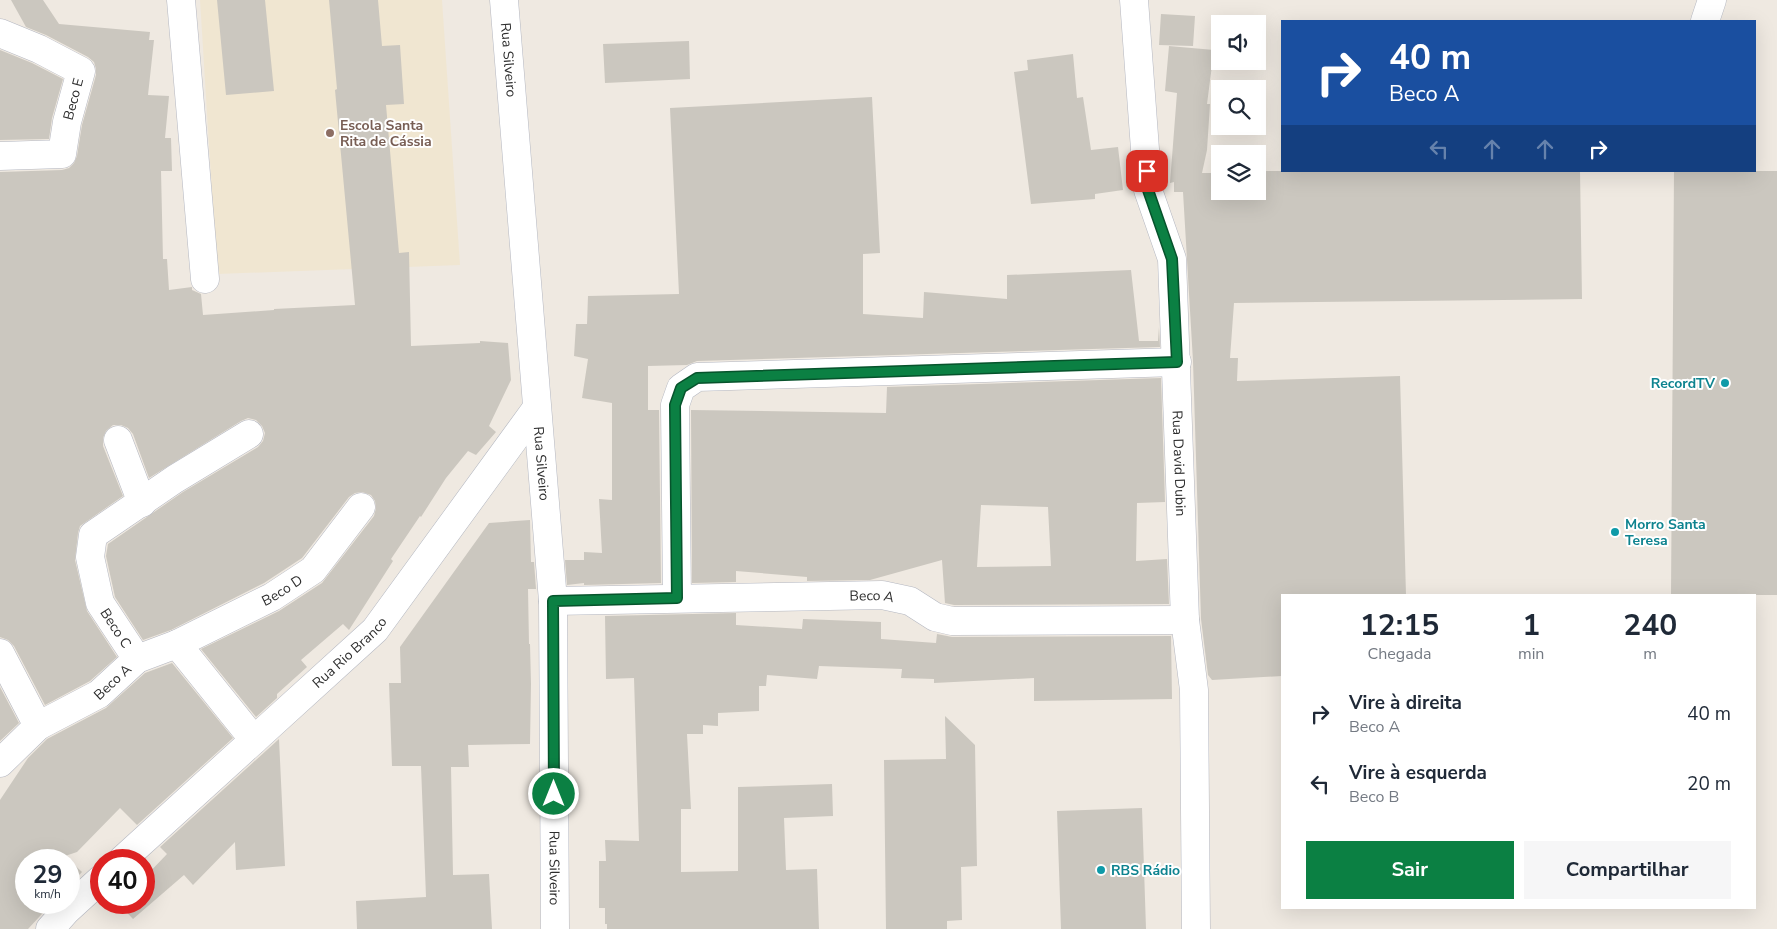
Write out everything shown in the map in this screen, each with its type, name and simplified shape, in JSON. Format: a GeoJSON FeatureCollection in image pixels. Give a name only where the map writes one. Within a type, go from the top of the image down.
{"type":"FeatureCollection","features":[{"type":"Feature","properties":{"kind":"street"},"geometry":{"type":"LineString","coordinates":[[181,0],[205,279]]}},
{"type":"Feature","properties":{"kind":"street","name":"Rua Silveiro"},"geometry":{"type":"LineString","coordinates":[[504,0],[553,601],[555,929]]}},
{"type":"Feature","properties":{"kind":"street","name":"Rua David Dubin"},"geometry":{"type":"LineString","coordinates":[[1134,0],[1148,190],[1172,259],[1177,362],[1184,620],[1194,690],[1196,929]]}},
{"type":"Feature","properties":{"kind":"street"},"geometry":{"type":"LineString","coordinates":[[1705,20],[1712,0]]}},
{"type":"Feature","properties":{"kind":"street","name":"Beco E"},"geometry":{"type":"LineString","coordinates":[[0,33],[39,48],[81,71],[67,122],[62,154],[0,156]]}},
{"type":"Feature","properties":{"kind":"street"},"geometry":{"type":"LineString","coordinates":[[677,598],[675,405],[681,388],[697,378],[1177,362]]}},
{"type":"Feature","properties":{"kind":"street","name":"Rua Rio Branco"},"geometry":{"type":"LineString","coordinates":[[134,849],[375,630],[536,409]]}},
{"type":"Feature","properties":{"kind":"street","name":"Beco C"},"geometry":{"type":"LineString","coordinates":[[137,659],[100,603],[90,557],[93,535],[142,503],[148,496],[250,434]]}},
{"type":"Feature","properties":{"kind":"street"},"geometry":{"type":"LineString","coordinates":[[118,440],[142,503]]}},
{"type":"Feature","properties":{"kind":"street","name":"Beco D"},"geometry":{"type":"LineString","coordinates":[[177,644],[272,597],[313,570],[361,507]]}},
{"type":"Feature","properties":{"kind":"street","name":"Beco A"},"geometry":{"type":"LineString","coordinates":[[553,601],[882,595],[910,601],[936,617],[952,621],[1184,620]]}},
{"type":"Feature","properties":{"kind":"street"},"geometry":{"type":"LineString","coordinates":[[177,644],[254,740]]}},
{"type":"Feature","properties":{"kind":"street","name":"Beco A"},"geometry":{"type":"LineString","coordinates":[[0,763],[38,726],[99,694],[137,659],[177,644]]}},
{"type":"Feature","properties":{"kind":"street"},"geometry":{"type":"LineString","coordinates":[[0,653],[38,726]]}},
{"type":"Feature","properties":{"kind":"street"},"geometry":{"type":"LineString","coordinates":[[50,929],[90,889]]}},
{"type":"Feature","properties":{"kind":"shaded area","name":"Escola Santa Rita de Cássia"},"geometry":{"type":"Polygon","coordinates":[[[200,0],[442,0],[460,265],[217,274],[200,0]]]}},
{"type":"Feature","properties":{"kind":"building"},"geometry":{"type":"Polygon","coordinates":[[[11,0],[43,0],[59,24],[150,32],[149,40],[154,40],[148,95],[169,96],[165,138],[171,138],[172,171],[161,171],[163,259],[167,259],[169,290],[192,287],[192,290],[201,294],[203,315],[355,305],[335,90],[337,89],[329,0],[378,0],[382,46],[400,45],[404,104],[386,105],[399,253],[409,252],[411,346],[480,343],[480,341],[508,343],[511,380],[489,426],[496,432],[476,455],[468,451],[446,478],[391,559],[393,561],[349,630],[343,624],[301,660],[307,667],[277,694],[277,698],[256,717],[201,649],[279,611],[322,583],[374,516],[375,501],[371,495],[362,492],[355,493],[349,497],[302,558],[264,583],[171,630],[143,640],[115,597],[106,556],[108,544],[183,492],[258,447],[263,441],[265,433],[262,426],[256,420],[248,418],[241,421],[149,478],[133,434],[128,428],[121,425],[113,425],[106,431],[103,438],[103,446],[123,496],[80,526],[75,560],[87,611],[117,657],[90,681],[45,705],[14,646],[8,640],[0,637],[0,172],[62,170],[69,168],[74,163],[96,75],[94,62],[88,57],[46,35],[26,27],[11,0]]]}},
{"type":"Feature","properties":{"kind":"building"},"geometry":{"type":"Polygon","coordinates":[[[217,0],[265,0],[274,91],[226,95],[217,0]]]}},
{"type":"Feature","properties":{"kind":"building"},"geometry":{"type":"Polygon","coordinates":[[[1161,14],[1195,16],[1193,46],[1159,45],[1161,14]]]}},
{"type":"Feature","properties":{"kind":"building"},"geometry":{"type":"Polygon","coordinates":[[[689,41],[690,79],[605,83],[603,44],[689,41]]]}},
{"type":"Feature","properties":{"kind":"building"},"geometry":{"type":"Polygon","coordinates":[[[1169,46],[1211,50],[1211,70],[1207,104],[1210,104],[1207,150],[1202,173],[1211,173],[1211,200],[1266,200],[1266,171],[1580,172],[1582,299],[1234,303],[1230,358],[1238,358],[1237,381],[1400,376],[1406,594],[1281,594],[1281,676],[1212,680],[1208,675],[1201,619],[1193,361],[1183,192],[1174,192],[1174,182],[1170,183],[1177,93],[1165,91],[1169,46]]]}},
{"type":"Feature","properties":{"kind":"building"},"geometry":{"type":"Polygon","coordinates":[[[0,50],[32,63],[63,79],[52,118],[49,139],[0,140],[0,50]]]}},
{"type":"Feature","properties":{"kind":"building"},"geometry":{"type":"Polygon","coordinates":[[[1073,54],[1077,98],[1083,97],[1091,150],[1118,147],[1123,190],[1095,194],[1095,199],[1031,204],[1014,72],[1028,70],[1027,60],[1073,54]]]}},
{"type":"Feature","properties":{"kind":"building"},"geometry":{"type":"Polygon","coordinates":[[[872,97],[880,253],[863,254],[863,314],[923,318],[924,292],[1007,299],[1007,275],[1131,270],[1139,341],[1158,341],[1159,327],[1160,347],[697,361],[687,365],[648,366],[648,410],[659,410],[661,583],[584,585],[584,583],[567,585],[565,560],[584,560],[584,552],[602,553],[599,499],[612,500],[612,403],[582,398],[588,359],[574,356],[576,324],[587,324],[588,296],[679,294],[670,108],[872,97]]]}},
{"type":"Feature","properties":{"kind":"building","name":"RecordTV"},"geometry":{"type":"Polygon","coordinates":[[[1777,171],[1777,595],[1671,594],[1674,172],[1777,171]]]}},
{"type":"Feature","properties":{"kind":"building"},"geometry":{"type":"Polygon","coordinates":[[[1161,378],[1165,502],[1137,503],[1136,561],[1167,559],[1169,604],[954,605],[945,603],[942,560],[870,580],[807,581],[807,577],[736,571],[736,582],[692,583],[691,410],[886,413],[887,387],[1161,378]],[[981,505],[977,567],[1051,566],[1048,507],[981,505]]]}},
{"type":"Feature","properties":{"kind":"building"},"geometry":{"type":"Polygon","coordinates":[[[530,520],[531,562],[534,562],[536,589],[528,589],[531,684],[530,744],[468,745],[469,767],[451,767],[453,875],[489,874],[492,929],[357,929],[356,901],[426,897],[421,766],[392,766],[389,683],[401,683],[400,647],[489,523],[530,520]]]}},
{"type":"Feature","properties":{"kind":"building"},"geometry":{"type":"Polygon","coordinates":[[[736,613],[736,625],[802,629],[803,619],[881,622],[881,639],[936,643],[937,634],[952,637],[1171,636],[1172,699],[1034,701],[1034,678],[934,683],[934,679],[901,678],[902,669],[819,666],[817,679],[767,675],[766,686],[759,686],[759,711],[718,713],[718,726],[703,725],[703,734],[687,734],[691,809],[681,809],[681,872],[738,871],[738,787],[832,784],[833,816],[784,818],[786,870],[817,869],[819,929],[607,929],[607,924],[605,924],[605,908],[599,908],[599,861],[606,861],[605,840],[639,841],[634,678],[606,679],[605,616],[736,613]]]}},
{"type":"Feature","properties":{"kind":"building"},"geometry":{"type":"Polygon","coordinates":[[[172,663],[233,738],[137,825],[120,808],[80,849],[15,849],[15,914],[42,914],[28,929],[0,929],[0,800],[28,758],[47,739],[106,708],[145,673],[172,663]]]}},
{"type":"Feature","properties":{"kind":"building"},"geometry":{"type":"Polygon","coordinates":[[[0,687],[19,723],[0,741],[0,687]]]}},
{"type":"Feature","properties":{"kind":"building"},"geometry":{"type":"Polygon","coordinates":[[[945,716],[975,745],[977,866],[961,867],[962,920],[947,921],[947,929],[886,929],[884,760],[946,759],[945,716]]]}},
{"type":"Feature","properties":{"kind":"building"},"geometry":{"type":"Polygon","coordinates":[[[279,739],[285,866],[236,870],[235,842],[193,885],[184,875],[155,900],[155,867],[167,854],[160,847],[279,739]]]}},
{"type":"Feature","properties":{"kind":"building","name":"RBS Rádio"},"geometry":{"type":"Polygon","coordinates":[[[1142,808],[1146,929],[1061,929],[1057,811],[1142,808]]]}},
{"type":"Feature","properties":{"kind":"building"},"geometry":{"type":"Polygon","coordinates":[[[128,914],[139,914],[133,919],[128,914]]]}},
{"type":"Feature","properties":{"kind":"place","name":"Escola Santa Rita de Cássia"},"geometry":{"type":"Point","coordinates":[330,133]}},
{"type":"Feature","properties":{"kind":"place","name":"RecordTV"},"geometry":{"type":"Point","coordinates":[1725,383]}},
{"type":"Feature","properties":{"kind":"place","name":"Morro Santa Teresa"},"geometry":{"type":"Point","coordinates":[1615,532]}},
{"type":"Feature","properties":{"kind":"place","name":"RBS Rádio"},"geometry":{"type":"Point","coordinates":[1101,870]}},
{"type":"Feature","properties":{"kind":"route"},"geometry":{"type":"LineString","coordinates":[[554,794],[553,601],[677,598],[675,405],[681,388],[697,378],[1177,362],[1172,259],[1148,190],[1147,171]]}}]}
